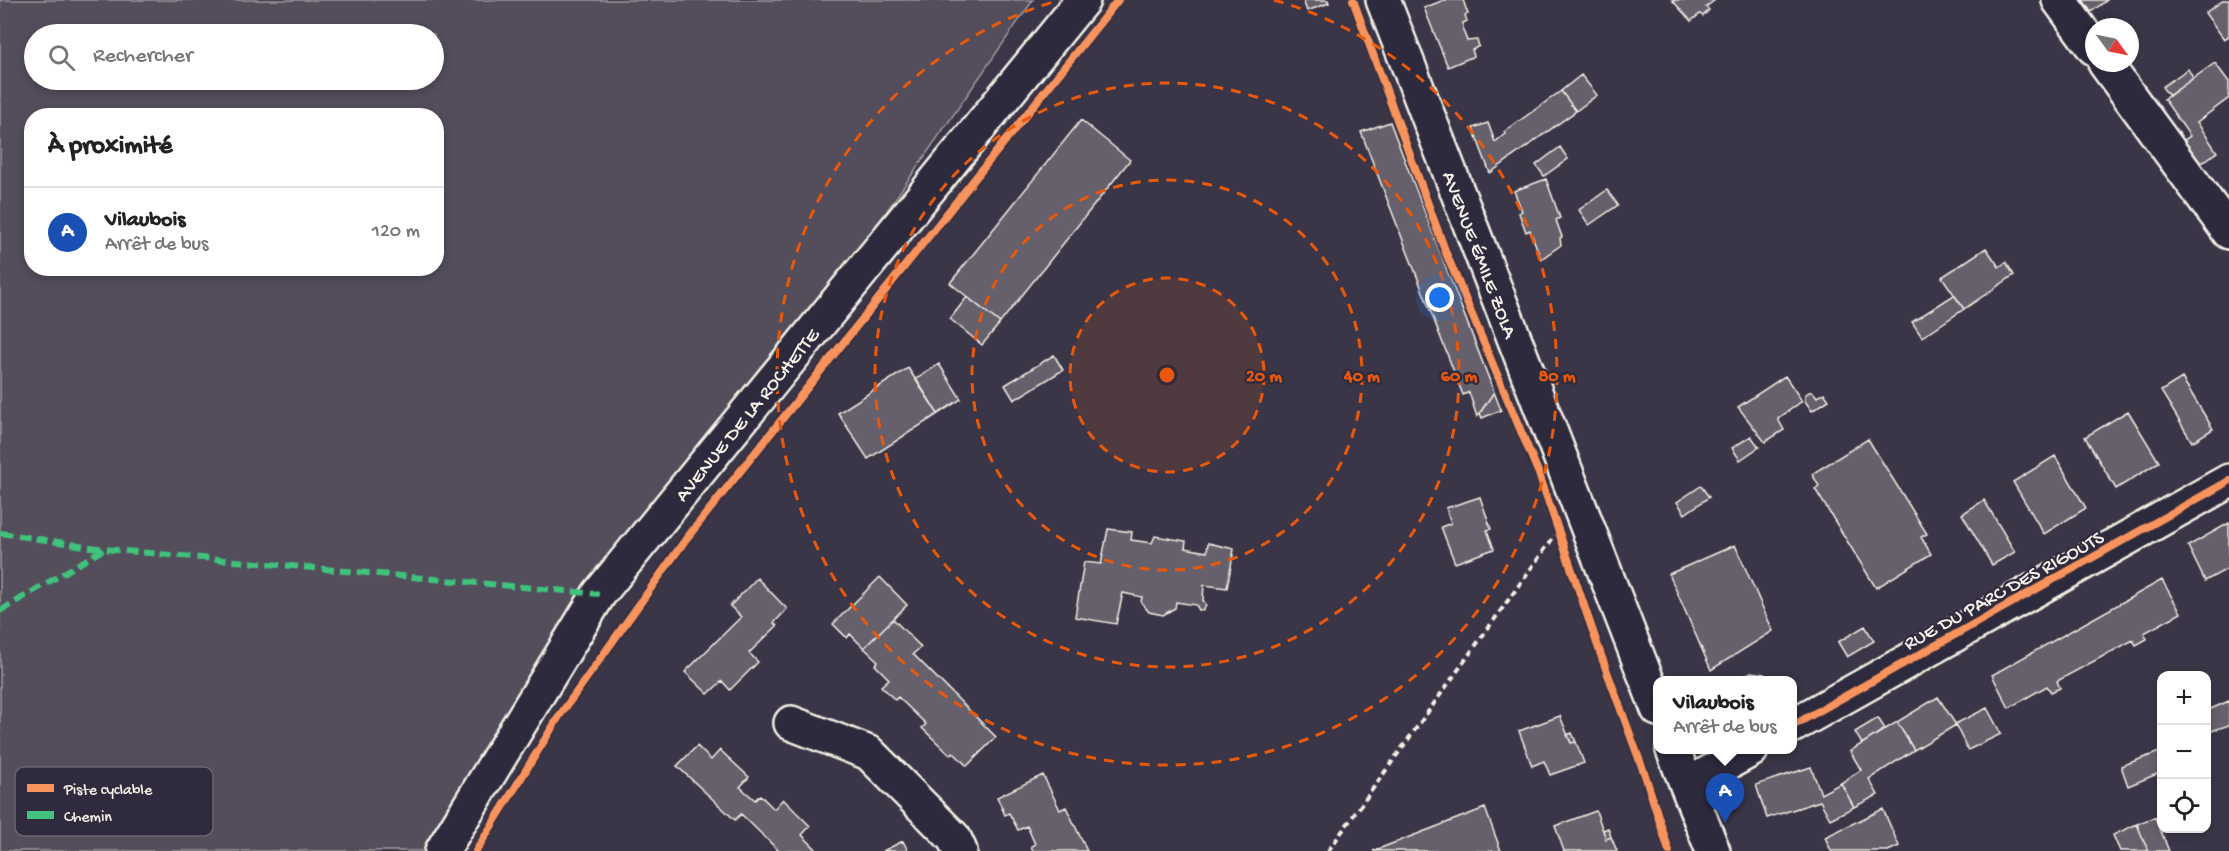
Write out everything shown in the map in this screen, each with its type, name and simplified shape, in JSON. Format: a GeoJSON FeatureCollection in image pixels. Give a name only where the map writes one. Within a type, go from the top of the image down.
{"type":"FeatureCollection","features":[{"type":"Feature","properties":{"kind":"main road","name":"AVENUE DE LA ROCHETTE"},"geometry":{"type":"LineString","coordinates":[[442,851],[599,594],[1083,0]]}},
{"type":"Feature","properties":{"kind":"main road","name":"AVENUE ÉMILE ZOLA"},"geometry":{"type":"LineString","coordinates":[[1383,0],[1653,696]]}},
{"type":"Feature","properties":{"kind":"main road"},"geometry":{"type":"LineString","coordinates":[[2059,0],[2085,36]]}},
{"type":"Feature","properties":{"kind":"main road"},"geometry":{"type":"LineString","coordinates":[[2112,72],[2229,232]]}},
{"type":"Feature","properties":{"kind":"main road","name":"RUE DU PARC DES RIGOUTS"},"geometry":{"type":"LineString","coordinates":[[1797,723],[2229,481]]}},
{"type":"Feature","properties":{"kind":"main road"},"geometry":{"type":"LineString","coordinates":[[790,723],[869,753],[954,838],[960,851]]}},
{"type":"Feature","properties":{"kind":"main road"},"geometry":{"type":"LineString","coordinates":[[1675,754],[1713,851]]}},
{"type":"Feature","properties":{"kind":"main road"},"geometry":{"type":"LineString","coordinates":[[1687,785],[1744,754]]}},
{"type":"Feature","properties":{"kind":"path"},"geometry":{"type":"LineString","coordinates":[[1558,531],[1562,541]]}},
{"type":"Feature","properties":{"kind":"path"},"geometry":{"type":"LineString","coordinates":[[1328,851],[1558,531]]}},
{"type":"Feature","properties":{"kind":"shaded area"},"geometry":{"type":"Polygon","coordinates":[[[0,0],[1033,0],[443,851],[0,851],[0,0]]]}},
{"type":"Feature","properties":{"kind":"building"},"geometry":{"type":"Polygon","coordinates":[[[1303,0],[1328,0],[1329,3],[1307,11],[1303,0]]]}},
{"type":"Feature","properties":{"kind":"building"},"geometry":{"type":"Polygon","coordinates":[[[1444,0],[1463,0],[1468,14],[1465,15],[1467,21],[1463,23],[1463,30],[1467,41],[1477,40],[1479,46],[1472,50],[1474,56],[1448,67],[1424,8],[1444,0]]]}},
{"type":"Feature","properties":{"kind":"building"},"geometry":{"type":"Polygon","coordinates":[[[1672,0],[1715,0],[1706,7],[1709,10],[1703,16],[1700,14],[1691,21],[1672,0]]]}},
{"type":"Feature","properties":{"kind":"building"},"geometry":{"type":"Polygon","coordinates":[[[2083,0],[2107,0],[2091,12],[2083,0]]]}},
{"type":"Feature","properties":{"kind":"building"},"geometry":{"type":"Polygon","coordinates":[[[2224,0],[2229,0],[2229,36],[2224,39],[2205,13],[2224,0]]]}},
{"type":"Feature","properties":{"kind":"building"},"geometry":{"type":"Polygon","coordinates":[[[2215,63],[2229,82],[2229,98],[2197,122],[2217,152],[2192,170],[2176,146],[2190,136],[2164,99],[2215,63]]]}},
{"type":"Feature","properties":{"kind":"building"},"geometry":{"type":"Polygon","coordinates":[[[2188,69],[2193,78],[2169,96],[2162,87],[2188,69]]]}},
{"type":"Feature","properties":{"kind":"building"},"geometry":{"type":"Polygon","coordinates":[[[1581,75],[1597,95],[1576,111],[1561,91],[1581,75]]]}},
{"type":"Feature","properties":{"kind":"building"},"geometry":{"type":"Polygon","coordinates":[[[1561,91],[1576,111],[1490,173],[1473,128],[1488,123],[1495,142],[1505,134],[1504,132],[1561,91]]]}},
{"type":"Feature","properties":{"kind":"building"},"geometry":{"type":"Polygon","coordinates":[[[1081,120],[1130,160],[1000,323],[950,283],[1081,120]]]}},
{"type":"Feature","properties":{"kind":"building"},"geometry":{"type":"Polygon","coordinates":[[[1390,122],[1494,392],[1477,417],[1469,392],[1463,395],[1361,132],[1390,122]]]}},
{"type":"Feature","properties":{"kind":"building"},"geometry":{"type":"Polygon","coordinates":[[[1560,147],[1568,159],[1544,176],[1536,165],[1560,147]]]}},
{"type":"Feature","properties":{"kind":"building"},"geometry":{"type":"Polygon","coordinates":[[[1546,179],[1560,218],[1556,220],[1562,237],[1560,238],[1561,245],[1541,259],[1530,230],[1526,232],[1519,213],[1522,211],[1514,191],[1546,179]]]}},
{"type":"Feature","properties":{"kind":"building"},"geometry":{"type":"Polygon","coordinates":[[[1607,190],[1618,205],[1589,225],[1579,210],[1607,190]]]}},
{"type":"Feature","properties":{"kind":"building"},"geometry":{"type":"Polygon","coordinates":[[[1986,248],[1999,267],[2006,262],[2014,275],[1964,309],[1942,277],[1986,248]]]}},
{"type":"Feature","properties":{"kind":"building"},"geometry":{"type":"Polygon","coordinates":[[[1954,295],[1964,309],[1922,337],[1912,322],[1954,295]]]}},
{"type":"Feature","properties":{"kind":"building"},"geometry":{"type":"Polygon","coordinates":[[[967,297],[1000,323],[982,345],[950,319],[967,297]]]}},
{"type":"Feature","properties":{"kind":"building"},"geometry":{"type":"Polygon","coordinates":[[[1054,355],[1063,370],[1014,400],[1005,385],[1054,355]]]}},
{"type":"Feature","properties":{"kind":"building"},"geometry":{"type":"Polygon","coordinates":[[[939,364],[961,399],[938,414],[916,379],[939,364]]]}},
{"type":"Feature","properties":{"kind":"building"},"geometry":{"type":"Polygon","coordinates":[[[908,368],[938,414],[868,459],[838,413],[908,368]]]}},
{"type":"Feature","properties":{"kind":"building"},"geometry":{"type":"Polygon","coordinates":[[[1785,376],[1802,401],[1778,419],[1784,430],[1765,442],[1738,407],[1785,376]]]}},
{"type":"Feature","properties":{"kind":"building"},"geometry":{"type":"Polygon","coordinates":[[[2182,378],[2213,429],[2192,442],[2161,391],[2182,378]]]}},
{"type":"Feature","properties":{"kind":"building"},"geometry":{"type":"Polygon","coordinates":[[[1494,392],[1501,410],[1482,418],[1480,413],[1494,392]]]}},
{"type":"Feature","properties":{"kind":"building"},"geometry":{"type":"Polygon","coordinates":[[[1813,392],[1817,397],[1824,393],[1829,400],[1812,411],[1805,401],[1805,395],[1813,392]]]}},
{"type":"Feature","properties":{"kind":"building"},"geometry":{"type":"Polygon","coordinates":[[[2128,411],[2159,462],[2116,489],[2085,437],[2128,411]]]}},
{"type":"Feature","properties":{"kind":"building"},"geometry":{"type":"Polygon","coordinates":[[[1751,436],[1759,447],[1740,460],[1732,448],[1751,436]]]}},
{"type":"Feature","properties":{"kind":"building"},"geometry":{"type":"Polygon","coordinates":[[[1868,439],[1927,534],[1921,537],[1931,554],[1876,588],[1815,489],[1819,486],[1812,474],[1868,439]]]}},
{"type":"Feature","properties":{"kind":"building"},"geometry":{"type":"Polygon","coordinates":[[[2055,456],[2086,508],[2044,534],[2013,482],[2055,456]]]}},
{"type":"Feature","properties":{"kind":"building"},"geometry":{"type":"Polygon","coordinates":[[[1701,486],[1709,497],[1685,514],[1677,502],[1701,486]]]}},
{"type":"Feature","properties":{"kind":"building"},"geometry":{"type":"Polygon","coordinates":[[[1480,497],[1491,529],[1487,530],[1494,549],[1455,563],[1441,527],[1451,523],[1446,508],[1480,497]]]}},
{"type":"Feature","properties":{"kind":"building"},"geometry":{"type":"Polygon","coordinates":[[[1984,500],[2015,552],[1992,565],[1962,514],[1984,500]]]}},
{"type":"Feature","properties":{"kind":"building"},"geometry":{"type":"Polygon","coordinates":[[[2229,523],[2229,568],[2205,581],[2188,546],[2229,523]]]}},
{"type":"Feature","properties":{"kind":"building"},"geometry":{"type":"Polygon","coordinates":[[[1108,529],[1132,532],[1131,540],[1152,543],[1155,536],[1186,541],[1185,548],[1207,552],[1208,543],[1234,549],[1227,588],[1204,585],[1203,600],[1206,605],[1203,610],[1199,610],[1196,605],[1176,602],[1175,608],[1163,615],[1149,612],[1141,602],[1142,597],[1123,593],[1116,624],[1075,617],[1084,562],[1101,564],[1108,529]]]}},
{"type":"Feature","properties":{"kind":"building"},"geometry":{"type":"Polygon","coordinates":[[[1735,545],[1773,631],[1711,670],[1669,574],[1735,545]]]}},
{"type":"Feature","properties":{"kind":"building"},"geometry":{"type":"Polygon","coordinates":[[[880,577],[907,605],[864,648],[850,634],[847,638],[833,624],[880,577]]]}},
{"type":"Feature","properties":{"kind":"building"},"geometry":{"type":"Polygon","coordinates":[[[757,578],[787,609],[774,623],[777,626],[749,653],[758,662],[730,690],[722,681],[708,694],[685,672],[741,617],[730,606],[757,578]]]}},
{"type":"Feature","properties":{"kind":"building"},"geometry":{"type":"Polygon","coordinates":[[[2162,580],[2181,613],[2144,633],[2147,639],[2136,645],[2133,640],[2057,681],[2060,688],[2051,692],[2047,686],[2009,708],[1992,675],[2162,580]]]}},
{"type":"Feature","properties":{"kind":"building"},"geometry":{"type":"Polygon","coordinates":[[[893,619],[921,647],[913,654],[996,737],[967,766],[953,752],[950,755],[922,728],[926,724],[898,697],[895,700],[881,686],[889,679],[875,665],[878,661],[864,648],[893,619]]]}},
{"type":"Feature","properties":{"kind":"building"},"geometry":{"type":"Polygon","coordinates":[[[1865,626],[1874,641],[1847,657],[1838,642],[1865,626]]]}},
{"type":"Feature","properties":{"kind":"building"},"geometry":{"type":"Polygon","coordinates":[[[1751,672],[1765,676],[1743,676],[1751,672]]]}},
{"type":"Feature","properties":{"kind":"building"},"geometry":{"type":"Polygon","coordinates":[[[1938,697],[1956,725],[1914,750],[1897,722],[1938,697]]]}},
{"type":"Feature","properties":{"kind":"building"},"geometry":{"type":"Polygon","coordinates":[[[2229,701],[2229,725],[2211,731],[2211,709],[2229,701]]]}},
{"type":"Feature","properties":{"kind":"building"},"geometry":{"type":"Polygon","coordinates":[[[1987,708],[2001,734],[1968,750],[1955,724],[1987,708]]]}},
{"type":"Feature","properties":{"kind":"building"},"geometry":{"type":"Polygon","coordinates":[[[1560,716],[1571,743],[1576,742],[1584,763],[1550,775],[1544,761],[1532,766],[1519,731],[1560,716]]]}},
{"type":"Feature","properties":{"kind":"building"},"geometry":{"type":"Polygon","coordinates":[[[1878,718],[1885,729],[1862,744],[1855,732],[1878,718]]]}},
{"type":"Feature","properties":{"kind":"building"},"geometry":{"type":"Polygon","coordinates":[[[1897,722],[1914,750],[1869,779],[1878,795],[1854,807],[1841,783],[1861,770],[1850,751],[1897,722]]]}},
{"type":"Feature","properties":{"kind":"building"},"geometry":{"type":"Polygon","coordinates":[[[1572,733],[1576,742],[1571,743],[1567,735],[1572,733]]]}},
{"type":"Feature","properties":{"kind":"building"},"geometry":{"type":"Polygon","coordinates":[[[697,746],[711,760],[720,750],[749,777],[740,787],[755,800],[760,795],[774,809],[783,799],[810,826],[802,835],[816,849],[814,851],[779,851],[741,814],[735,820],[677,766],[697,746]]]}},
{"type":"Feature","properties":{"kind":"building"},"geometry":{"type":"Polygon","coordinates":[[[2157,753],[2157,774],[2128,786],[2121,766],[2157,753]]]}},
{"type":"Feature","properties":{"kind":"building"},"geometry":{"type":"Polygon","coordinates":[[[1811,767],[1821,794],[1841,783],[1854,807],[1830,819],[1820,801],[1767,818],[1756,785],[1811,767]]]}},
{"type":"Feature","properties":{"kind":"building"},"geometry":{"type":"Polygon","coordinates":[[[1043,775],[1060,810],[1066,807],[1087,851],[1033,851],[1031,846],[1035,844],[1027,826],[1018,830],[1009,813],[1005,815],[997,797],[1043,775]]]}},
{"type":"Feature","properties":{"kind":"building"},"geometry":{"type":"Polygon","coordinates":[[[1485,808],[1501,851],[1373,851],[1485,808]]]}},
{"type":"Feature","properties":{"kind":"building"},"geometry":{"type":"Polygon","coordinates":[[[1883,809],[1899,846],[1888,851],[1831,851],[1825,837],[1883,809]]]}},
{"type":"Feature","properties":{"kind":"building"},"geometry":{"type":"Polygon","coordinates":[[[1596,811],[1606,839],[1611,837],[1617,851],[1564,851],[1555,826],[1596,811]]]}},
{"type":"Feature","properties":{"kind":"building"},"geometry":{"type":"Polygon","coordinates":[[[2155,817],[2157,833],[2162,833],[2169,851],[2148,851],[2137,824],[2155,817]]]}},
{"type":"Feature","properties":{"kind":"building"},"geometry":{"type":"Polygon","coordinates":[[[2137,824],[2148,851],[2120,851],[2113,835],[2137,824]]]}},
{"type":"Feature","properties":{"kind":"building"},"geometry":{"type":"Polygon","coordinates":[[[1608,828],[1611,837],[1606,839],[1603,830],[1608,828]]]}},
{"type":"Feature","properties":{"kind":"building"},"geometry":{"type":"Polygon","coordinates":[[[903,841],[908,851],[883,851],[903,841]]]}},
{"type":"Feature","properties":{"kind":"marked path"},"geometry":{"type":"LineString","coordinates":[[0,533],[104,549],[599,594]]}},
{"type":"Feature","properties":{"kind":"marked path"},"geometry":{"type":"LineString","coordinates":[[0,611],[104,549]]}},
{"type":"Feature","properties":{"kind":"cycle path"},"geometry":{"type":"LineString","coordinates":[[476,851],[560,715],[686,539],[1118,0]]}},
{"type":"Feature","properties":{"kind":"cycle path"},"geometry":{"type":"LineString","coordinates":[[1353,0],[1446,253],[1539,474],[1645,775],[1669,851]]}},
{"type":"Feature","properties":{"kind":"cycle path"},"geometry":{"type":"LineString","coordinates":[[1797,723],[2229,481]]}},
{"type":"Feature","properties":{"kind":"place","name":"Vilaubois"},"geometry":{"type":"Point","coordinates":[1725,823]}}]}
